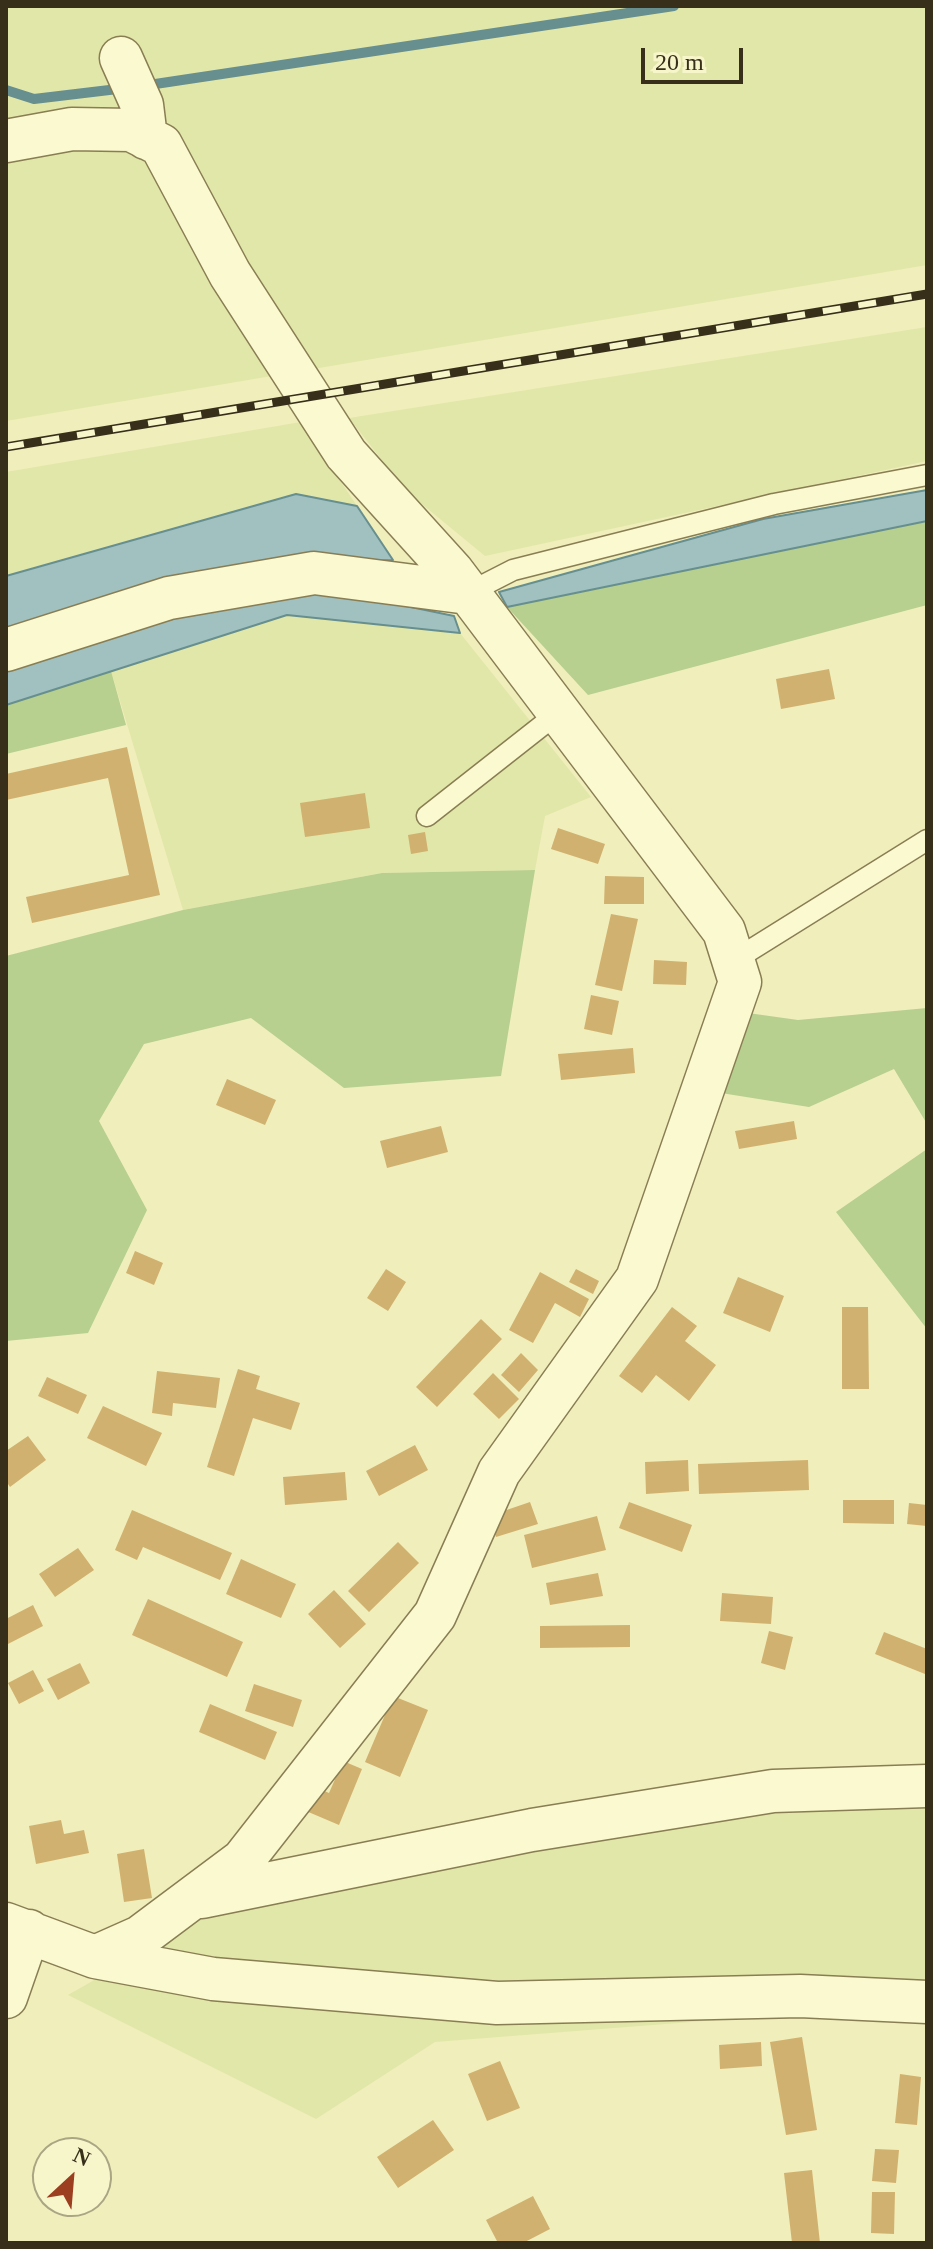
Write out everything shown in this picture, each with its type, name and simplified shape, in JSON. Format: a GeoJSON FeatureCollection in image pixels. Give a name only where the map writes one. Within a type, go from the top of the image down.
{"type":"FeatureCollection","features":[{"type":"Feature","properties":{"kind":"street"},"geometry":{"type":"LineString","coordinates":[[6,141],[72,129],[131,130],[134,93],[230,274],[346,454],[468,593],[724,931],[740,982],[637,1279],[499,1472],[435,1615],[243,1860],[140,1937],[95,1957]]}},
{"type":"Feature","properties":{"kind":"street"},"geometry":{"type":"LineString","coordinates":[[6,650],[169,598],[314,573],[468,593]]}},
{"type":"Feature","properties":{"kind":"street"},"geometry":{"type":"LineString","coordinates":[[189,1900],[532,1830],[773,1791],[927,1786]]}},
{"type":"Feature","properties":{"kind":"street"},"geometry":{"type":"LineString","coordinates":[[6,1997],[18,1928],[95,1957],[213,1979],[497,2003],[800,1996],[927,2002]]}},
{"type":"Feature","properties":{"kind":"lane"},"geometry":{"type":"LineString","coordinates":[[468,593],[528,566],[774,504],[927,475]]}},
{"type":"Feature","properties":{"kind":"lane"},"geometry":{"type":"LineString","coordinates":[[427,816],[558,713]]}},
{"type":"Feature","properties":{"kind":"lane"},"geometry":{"type":"LineString","coordinates":[[733,961],[927,840]]}},
{"type":"Feature","properties":{"kind":"green space"},"geometry":{"type":"Polygon","coordinates":[[[6,6],[927,6],[927,265],[6,421],[6,6]]]}},
{"type":"Feature","properties":{"kind":"green space"},"geometry":{"type":"Polygon","coordinates":[[[927,327],[927,461],[485,556],[406,491],[349,418],[927,327]]]}},
{"type":"Feature","properties":{"kind":"green space"},"geometry":{"type":"Polygon","coordinates":[[[301,422],[357,506],[296,494],[6,576],[6,472],[301,422]]]}},
{"type":"Feature","properties":{"kind":"green space"},"geometry":{"type":"Polygon","coordinates":[[[927,521],[927,605],[588,695],[507,607],[927,521]]]}},
{"type":"Feature","properties":{"kind":"green space"},"geometry":{"type":"Polygon","coordinates":[[[287,615],[460,633],[591,797],[545,816],[535,870],[382,873],[183,910],[111,671],[287,615]]]}},
{"type":"Feature","properties":{"kind":"green space"},"geometry":{"type":"Polygon","coordinates":[[[111,671],[126,725],[6,754],[6,705],[111,671]]]}},
{"type":"Feature","properties":{"kind":"green space"},"geometry":{"type":"Polygon","coordinates":[[[535,870],[501,1076],[344,1088],[251,1018],[144,1044],[99,1121],[147,1210],[88,1333],[6,1341],[6,956],[183,910],[382,873],[535,870]]]}},
{"type":"Feature","properties":{"kind":"green space"},"geometry":{"type":"Polygon","coordinates":[[[927,1008],[927,1124],[894,1069],[809,1107],[721,1093],[748,1013],[798,1020],[927,1008]]]}},
{"type":"Feature","properties":{"kind":"green space"},"geometry":{"type":"Polygon","coordinates":[[[927,1149],[927,1329],[836,1212],[927,1149]]]}},
{"type":"Feature","properties":{"kind":"green space"},"geometry":{"type":"Polygon","coordinates":[[[927,1799],[927,2021],[806,2013],[435,2042],[316,2119],[68,1995],[221,1908],[422,1861],[823,1804],[927,1799]]]}},
{"type":"Feature","properties":{"kind":"water"},"geometry":{"type":"Polygon","coordinates":[[[927,490],[927,521],[507,607],[499,592],[763,519],[927,490]]]}},
{"type":"Feature","properties":{"kind":"water"},"geometry":{"type":"Polygon","coordinates":[[[296,494],[357,506],[393,560],[235,567],[6,633],[6,576],[296,494]]]}},
{"type":"Feature","properties":{"kind":"water"},"geometry":{"type":"Polygon","coordinates":[[[305,585],[454,616],[460,633],[287,615],[6,705],[6,664],[171,612],[305,585]]]}},
{"type":"Feature","properties":{"kind":"building"},"geometry":{"type":"Polygon","coordinates":[[[829,669],[835,699],[781,709],[776,679],[829,669]]]}},
{"type":"Feature","properties":{"kind":"building"},"geometry":{"type":"Polygon","coordinates":[[[127,747],[160,895],[32,923],[26,897],[129,875],[108,778],[6,800],[6,774],[127,747]]]}},
{"type":"Feature","properties":{"kind":"building"},"geometry":{"type":"Polygon","coordinates":[[[365,793],[370,828],[305,837],[300,803],[365,793]]]}},
{"type":"Feature","properties":{"kind":"building"},"geometry":{"type":"Polygon","coordinates":[[[558,828],[605,844],[598,864],[551,849],[558,828]]]}},
{"type":"Feature","properties":{"kind":"building"},"geometry":{"type":"Polygon","coordinates":[[[425,832],[428,851],[411,854],[408,835],[425,832]]]}},
{"type":"Feature","properties":{"kind":"building"},"geometry":{"type":"Polygon","coordinates":[[[605,876],[644,877],[644,904],[604,904],[605,876]]]}},
{"type":"Feature","properties":{"kind":"building"},"geometry":{"type":"Polygon","coordinates":[[[611,914],[638,919],[622,991],[595,985],[611,914]]]}},
{"type":"Feature","properties":{"kind":"building"},"geometry":{"type":"Polygon","coordinates":[[[654,960],[687,962],[686,985],[653,984],[654,960]]]}},
{"type":"Feature","properties":{"kind":"building"},"geometry":{"type":"Polygon","coordinates":[[[591,995],[619,1001],[612,1035],[584,1029],[591,995]]]}},
{"type":"Feature","properties":{"kind":"building"},"geometry":{"type":"Polygon","coordinates":[[[633,1048],[635,1073],[561,1080],[558,1054],[633,1048]]]}},
{"type":"Feature","properties":{"kind":"building"},"geometry":{"type":"Polygon","coordinates":[[[227,1079],[276,1100],[265,1125],[216,1105],[227,1079]]]}},
{"type":"Feature","properties":{"kind":"building"},"geometry":{"type":"Polygon","coordinates":[[[794,1121],[797,1139],[739,1149],[735,1131],[794,1121]]]}},
{"type":"Feature","properties":{"kind":"building"},"geometry":{"type":"Polygon","coordinates":[[[441,1126],[448,1152],[387,1168],[380,1141],[441,1126]]]}},
{"type":"Feature","properties":{"kind":"building"},"geometry":{"type":"Polygon","coordinates":[[[135,1251],[163,1263],[154,1285],[126,1273],[135,1251]]]}},
{"type":"Feature","properties":{"kind":"building"},"geometry":{"type":"Polygon","coordinates":[[[386,1269],[406,1282],[388,1311],[367,1298],[386,1269]]]}},
{"type":"Feature","properties":{"kind":"building"},"geometry":{"type":"Polygon","coordinates":[[[576,1269],[599,1281],[593,1294],[569,1282],[576,1269]]]}},
{"type":"Feature","properties":{"kind":"building"},"geometry":{"type":"Polygon","coordinates":[[[540,1272],[589,1299],[580,1317],[555,1303],[533,1343],[509,1330],[540,1272]]]}},
{"type":"Feature","properties":{"kind":"building"},"geometry":{"type":"Polygon","coordinates":[[[738,1277],[784,1296],[770,1332],[723,1313],[738,1277]]]}},
{"type":"Feature","properties":{"kind":"building"},"geometry":{"type":"Polygon","coordinates":[[[672,1307],[697,1326],[685,1341],[716,1365],[689,1401],[656,1375],[642,1393],[619,1376],[672,1307]]]}},
{"type":"Feature","properties":{"kind":"building"},"geometry":{"type":"Polygon","coordinates":[[[842,1307],[868,1307],[869,1389],[842,1389],[842,1307]]]}},
{"type":"Feature","properties":{"kind":"building"},"geometry":{"type":"Polygon","coordinates":[[[481,1319],[502,1339],[437,1407],[416,1387],[481,1319]]]}},
{"type":"Feature","properties":{"kind":"building"},"geometry":{"type":"Polygon","coordinates":[[[521,1353],[538,1370],[519,1392],[501,1375],[521,1353]]]}},
{"type":"Feature","properties":{"kind":"building"},"geometry":{"type":"Polygon","coordinates":[[[238,1369],[260,1376],[256,1389],[300,1403],[291,1430],[253,1418],[234,1476],[207,1467],[238,1369]]]}},
{"type":"Feature","properties":{"kind":"building"},"geometry":{"type":"Polygon","coordinates":[[[157,1371],[220,1378],[216,1408],[173,1403],[172,1416],[152,1413],[157,1371]]]}},
{"type":"Feature","properties":{"kind":"building"},"geometry":{"type":"Polygon","coordinates":[[[493,1373],[519,1399],[499,1419],[473,1394],[493,1373]]]}},
{"type":"Feature","properties":{"kind":"building"},"geometry":{"type":"Polygon","coordinates":[[[47,1377],[87,1395],[78,1414],[38,1396],[47,1377]]]}},
{"type":"Feature","properties":{"kind":"building"},"geometry":{"type":"Polygon","coordinates":[[[103,1406],[162,1433],[146,1466],[87,1438],[103,1406]]]}},
{"type":"Feature","properties":{"kind":"building"},"geometry":{"type":"Polygon","coordinates":[[[28,1436],[46,1460],[10,1487],[6,1481],[6,1451],[28,1436]]]}},
{"type":"Feature","properties":{"kind":"building"},"geometry":{"type":"Polygon","coordinates":[[[415,1445],[428,1470],[379,1496],[366,1471],[415,1445]]]}},
{"type":"Feature","properties":{"kind":"building"},"geometry":{"type":"Polygon","coordinates":[[[688,1460],[689,1491],[646,1494],[645,1462],[688,1460]]]}},
{"type":"Feature","properties":{"kind":"building"},"geometry":{"type":"Polygon","coordinates":[[[808,1460],[809,1490],[699,1494],[698,1464],[808,1460]]]}},
{"type":"Feature","properties":{"kind":"building"},"geometry":{"type":"Polygon","coordinates":[[[345,1472],[347,1500],[285,1505],[283,1477],[345,1472]]]}},
{"type":"Feature","properties":{"kind":"building"},"geometry":{"type":"Polygon","coordinates":[[[843,1500],[894,1500],[894,1524],[843,1523],[843,1500]]]}},
{"type":"Feature","properties":{"kind":"building"},"geometry":{"type":"Polygon","coordinates":[[[530,1502],[538,1524],[496,1537],[489,1516],[530,1502]]]}},
{"type":"Feature","properties":{"kind":"building"},"geometry":{"type":"Polygon","coordinates":[[[629,1502],[692,1525],[682,1552],[619,1528],[629,1502]]]}},
{"type":"Feature","properties":{"kind":"building"},"geometry":{"type":"Polygon","coordinates":[[[909,1503],[927,1505],[927,1526],[907,1524],[909,1503]]]}},
{"type":"Feature","properties":{"kind":"building"},"geometry":{"type":"Polygon","coordinates":[[[132,1510],[232,1553],[220,1580],[143,1547],[137,1560],[115,1550],[132,1510]]]}},
{"type":"Feature","properties":{"kind":"building"},"geometry":{"type":"Polygon","coordinates":[[[597,1516],[606,1550],[532,1568],[524,1535],[597,1516]]]}},
{"type":"Feature","properties":{"kind":"building"},"geometry":{"type":"Polygon","coordinates":[[[398,1542],[419,1563],[369,1612],[348,1591],[398,1542]]]}},
{"type":"Feature","properties":{"kind":"building"},"geometry":{"type":"Polygon","coordinates":[[[78,1548],[94,1570],[55,1597],[39,1574],[78,1548]]]}},
{"type":"Feature","properties":{"kind":"building"},"geometry":{"type":"Polygon","coordinates":[[[241,1559],[296,1584],[281,1618],[226,1594],[241,1559]]]}},
{"type":"Feature","properties":{"kind":"building"},"geometry":{"type":"Polygon","coordinates":[[[598,1573],[603,1596],[550,1605],[546,1583],[598,1573]]]}},
{"type":"Feature","properties":{"kind":"building"},"geometry":{"type":"Polygon","coordinates":[[[334,1590],[366,1624],[340,1648],[308,1614],[334,1590]]]}},
{"type":"Feature","properties":{"kind":"building"},"geometry":{"type":"Polygon","coordinates":[[[722,1593],[773,1597],[771,1624],[720,1621],[722,1593]]]}},
{"type":"Feature","properties":{"kind":"building"},"geometry":{"type":"Polygon","coordinates":[[[148,1599],[243,1642],[227,1677],[132,1635],[148,1599]]]}},
{"type":"Feature","properties":{"kind":"building"},"geometry":{"type":"Polygon","coordinates":[[[33,1605],[43,1626],[6,1645],[6,1619],[33,1605]]]}},
{"type":"Feature","properties":{"kind":"building"},"geometry":{"type":"Polygon","coordinates":[[[630,1625],[630,1647],[540,1648],[540,1626],[630,1625]]]}},
{"type":"Feature","properties":{"kind":"building"},"geometry":{"type":"Polygon","coordinates":[[[769,1631],[793,1637],[785,1670],[761,1663],[769,1631]]]}},
{"type":"Feature","properties":{"kind":"building"},"geometry":{"type":"Polygon","coordinates":[[[884,1632],[927,1649],[925,1674],[875,1654],[884,1632]]]}},
{"type":"Feature","properties":{"kind":"building"},"geometry":{"type":"Polygon","coordinates":[[[80,1663],[90,1683],[58,1700],[47,1679],[80,1663]]]}},
{"type":"Feature","properties":{"kind":"building"},"geometry":{"type":"Polygon","coordinates":[[[33,1670],[44,1691],[19,1704],[8,1683],[33,1670]]]}},
{"type":"Feature","properties":{"kind":"building"},"geometry":{"type":"Polygon","coordinates":[[[254,1684],[302,1700],[293,1727],[245,1711],[254,1684]]]}},
{"type":"Feature","properties":{"kind":"building"},"geometry":{"type":"Polygon","coordinates":[[[393,1696],[428,1710],[400,1777],[365,1762],[393,1696]]]}},
{"type":"Feature","properties":{"kind":"building"},"geometry":{"type":"Polygon","coordinates":[[[210,1704],[277,1732],[265,1760],[199,1732],[210,1704]]]}},
{"type":"Feature","properties":{"kind":"building"},"geometry":{"type":"Polygon","coordinates":[[[343,1761],[362,1769],[339,1825],[299,1808],[309,1784],[329,1793],[343,1761]]]}},
{"type":"Feature","properties":{"kind":"building"},"geometry":{"type":"Polygon","coordinates":[[[61,1820],[64,1834],[84,1830],[89,1853],[36,1864],[29,1826],[61,1820]]]}},
{"type":"Feature","properties":{"kind":"building"},"geometry":{"type":"Polygon","coordinates":[[[144,1849],[152,1898],[124,1902],[117,1854],[144,1849]]]}},
{"type":"Feature","properties":{"kind":"building"},"geometry":{"type":"Polygon","coordinates":[[[802,2037],[817,2130],[786,2135],[770,2042],[802,2037]]]}},
{"type":"Feature","properties":{"kind":"building"},"geometry":{"type":"Polygon","coordinates":[[[761,2042],[762,2066],[720,2069],[719,2045],[761,2042]]]}},
{"type":"Feature","properties":{"kind":"building"},"geometry":{"type":"Polygon","coordinates":[[[500,2061],[520,2108],[487,2121],[468,2074],[500,2061]]]}},
{"type":"Feature","properties":{"kind":"building"},"geometry":{"type":"Polygon","coordinates":[[[900,2074],[921,2077],[917,2125],[895,2123],[900,2074]]]}},
{"type":"Feature","properties":{"kind":"building"},"geometry":{"type":"Polygon","coordinates":[[[433,2120],[454,2150],[398,2188],[377,2157],[433,2120]]]}},
{"type":"Feature","properties":{"kind":"building"},"geometry":{"type":"Polygon","coordinates":[[[875,2149],[899,2150],[896,2183],[872,2181],[875,2149]]]}},
{"type":"Feature","properties":{"kind":"building"},"geometry":{"type":"Polygon","coordinates":[[[812,2170],[820,2243],[792,2243],[784,2173],[812,2170]]]}},
{"type":"Feature","properties":{"kind":"building"},"geometry":{"type":"Polygon","coordinates":[[[872,2192],[895,2192],[894,2234],[871,2233],[872,2192]]]}},
{"type":"Feature","properties":{"kind":"building"},"geometry":{"type":"Polygon","coordinates":[[[533,2196],[550,2229],[523,2243],[498,2243],[486,2220],[533,2196]]]}},
{"type":"Feature","properties":{"kind":"waterway"},"geometry":{"type":"LineString","coordinates":[[142,86],[674,6]]}},
{"type":"Feature","properties":{"kind":"waterway"},"geometry":{"type":"LineString","coordinates":[[6,90],[34,99],[126,88]]}},
{"type":"Feature","properties":{"kind":"railway"},"geometry":{"type":"LineString","coordinates":[[6,447],[927,294]]}}]}
